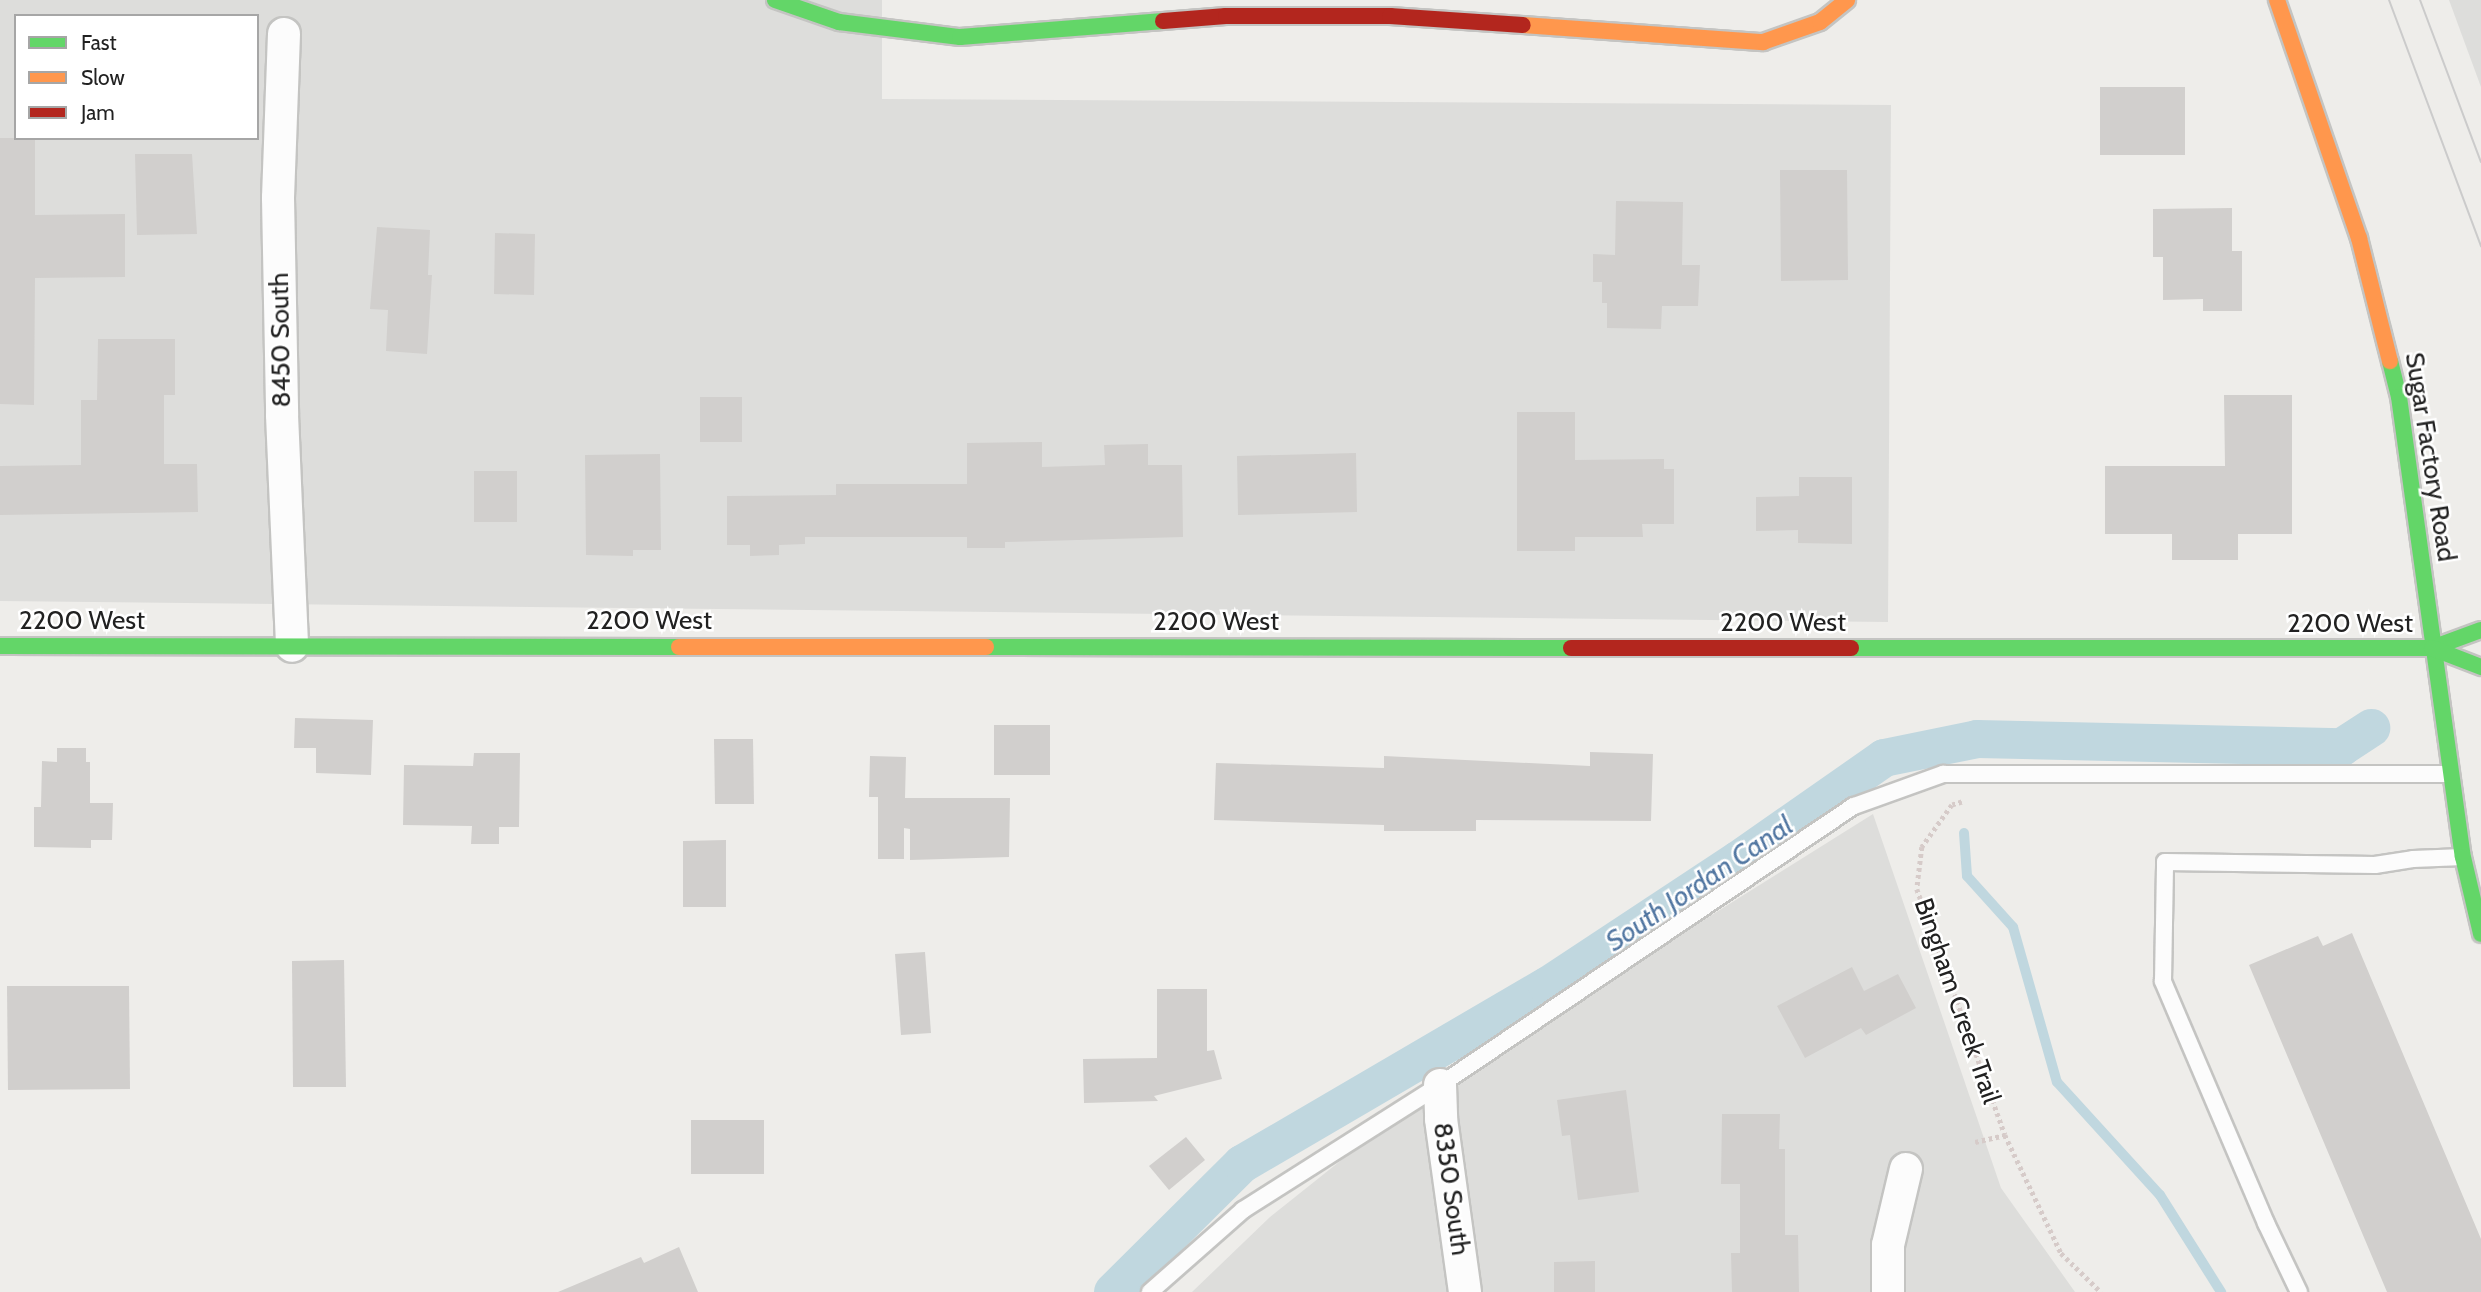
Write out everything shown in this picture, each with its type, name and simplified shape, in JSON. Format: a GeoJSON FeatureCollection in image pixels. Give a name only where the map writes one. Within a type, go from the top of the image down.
{"type":"FeatureCollection","features":[{"type":"Feature","properties":{"kind":"street"},"geometry":{"type":"LineString","coordinates":[[775,0],[960,37],[1226,16],[1390,8],[1763,42],[1820,22],[1847,0]]}},
{"type":"Feature","properties":{"kind":"street","name":"Sugar Factory Road"},"geometry":{"type":"LineString","coordinates":[[2277,0],[2344,190],[2387,342],[2408,453],[2432,648],[2463,857],[2481,934]]}},
{"type":"Feature","properties":{"kind":"street","name":"8450 South"},"geometry":{"type":"LineString","coordinates":[[284,34],[278,198],[282,415],[292,646]]}},
{"type":"Feature","properties":{"kind":"street","name":"2200 West"},"geometry":{"type":"LineString","coordinates":[[0,646],[2432,648],[2481,631]]}},
{"type":"Feature","properties":{"kind":"street","name":"2200 West"},"geometry":{"type":"LineString","coordinates":[[2432,648],[2481,667]]}},
{"type":"Feature","properties":{"kind":"street","name":"8350 South"},"geometry":{"type":"LineString","coordinates":[[1440,1085],[1443,1131],[1465,1292]]}},
{"type":"Feature","properties":{"kind":"street"},"geometry":{"type":"LineString","coordinates":[[1888,1292],[1888,1245],[1906,1169]]}},
{"type":"Feature","properties":{"kind":"lane"},"geometry":{"type":"LineString","coordinates":[[1150,1292],[1242,1210],[1440,1085],[1854,806],[1943,774],[2450,774]]}},
{"type":"Feature","properties":{"kind":"lane"},"geometry":{"type":"LineString","coordinates":[[2299,1292],[2266,1223],[2164,981],[2165,862],[2375,865],[2413,859],[2463,857]]}},
{"type":"Feature","properties":{"kind":"path","name":"Bingham Creek Trail"},"geometry":{"type":"LineString","coordinates":[[1972,799],[1952,805],[1922,847],[1917,889],[2005,1135],[2061,1253],[2101,1292]]}},
{"type":"Feature","properties":{"kind":"path"},"geometry":{"type":"LineString","coordinates":[[1975,1142],[2005,1135]]}},
{"type":"Feature","properties":{"kind":"shaded area"},"geometry":{"type":"Polygon","coordinates":[[[0,0],[882,0],[882,99],[1891,105],[1888,622],[0,601],[0,0]]]}},
{"type":"Feature","properties":{"kind":"shaded area"},"geometry":{"type":"Polygon","coordinates":[[[2449,0],[2481,0],[2481,87],[2449,0]]]}},
{"type":"Feature","properties":{"kind":"shaded area"},"geometry":{"type":"Polygon","coordinates":[[[1873,814],[2001,1188],[2075,1292],[1192,1292],[1270,1217],[1418,1099],[1873,814]]]}},
{"type":"Feature","properties":{"kind":"building"},"geometry":{"type":"Polygon","coordinates":[[[2100,87],[2185,87],[2185,155],[2100,155],[2100,87]]]}},
{"type":"Feature","properties":{"kind":"building"},"geometry":{"type":"Polygon","coordinates":[[[0,138],[14,138],[35,140],[35,215],[125,214],[125,277],[35,278],[34,405],[0,404],[0,138]]]}},
{"type":"Feature","properties":{"kind":"building"},"geometry":{"type":"Polygon","coordinates":[[[135,154],[192,154],[197,234],[137,235],[135,154]]]}},
{"type":"Feature","properties":{"kind":"building"},"geometry":{"type":"Polygon","coordinates":[[[1780,170],[1847,170],[1848,280],[1781,281],[1780,170]]]}},
{"type":"Feature","properties":{"kind":"building"},"geometry":{"type":"Polygon","coordinates":[[[1616,201],[1683,202],[1682,265],[1700,265],[1698,306],[1662,306],[1661,329],[1607,328],[1607,303],[1602,303],[1602,282],[1593,282],[1593,254],[1615,255],[1616,201]]]}},
{"type":"Feature","properties":{"kind":"building"},"geometry":{"type":"Polygon","coordinates":[[[2232,208],[2232,251],[2242,251],[2242,311],[2203,311],[2203,299],[2163,300],[2163,257],[2153,257],[2153,209],[2232,208]]]}},
{"type":"Feature","properties":{"kind":"building"},"geometry":{"type":"Polygon","coordinates":[[[377,227],[430,230],[428,275],[432,275],[427,354],[386,351],[388,310],[370,309],[377,227]]]}},
{"type":"Feature","properties":{"kind":"building"},"geometry":{"type":"Polygon","coordinates":[[[495,233],[535,234],[534,295],[494,294],[495,233]]]}},
{"type":"Feature","properties":{"kind":"building"},"geometry":{"type":"Polygon","coordinates":[[[98,339],[175,339],[175,395],[164,395],[164,464],[197,464],[198,512],[0,515],[0,466],[81,465],[81,400],[97,400],[98,339]]]}},
{"type":"Feature","properties":{"kind":"building"},"geometry":{"type":"Polygon","coordinates":[[[2224,395],[2292,395],[2292,534],[2238,534],[2238,560],[2172,560],[2172,534],[2105,534],[2105,466],[2225,466],[2224,395]]]}},
{"type":"Feature","properties":{"kind":"building"},"geometry":{"type":"Polygon","coordinates":[[[700,397],[742,397],[742,442],[700,442],[700,397]]]}},
{"type":"Feature","properties":{"kind":"building"},"geometry":{"type":"Polygon","coordinates":[[[1517,412],[1575,412],[1575,460],[1664,459],[1664,469],[1674,469],[1674,524],[1642,524],[1643,537],[1575,537],[1575,551],[1517,551],[1517,412]]]}},
{"type":"Feature","properties":{"kind":"building"},"geometry":{"type":"Polygon","coordinates":[[[1042,442],[1042,467],[1105,465],[1104,445],[1148,444],[1148,465],[1182,465],[1183,537],[1005,542],[1005,548],[967,548],[967,537],[805,537],[805,544],[779,545],[779,555],[750,556],[750,545],[727,545],[727,496],[836,495],[836,484],[967,484],[967,443],[1042,442]]]}},
{"type":"Feature","properties":{"kind":"building"},"geometry":{"type":"Polygon","coordinates":[[[1356,453],[1357,512],[1238,515],[1237,456],[1356,453]]]}},
{"type":"Feature","properties":{"kind":"building"},"geometry":{"type":"Polygon","coordinates":[[[660,454],[661,550],[633,550],[633,556],[586,555],[585,455],[660,454]]]}},
{"type":"Feature","properties":{"kind":"building"},"geometry":{"type":"Polygon","coordinates":[[[474,471],[517,471],[517,522],[474,522],[474,471]]]}},
{"type":"Feature","properties":{"kind":"building"},"geometry":{"type":"Polygon","coordinates":[[[1799,477],[1852,477],[1852,544],[1798,543],[1798,530],[1756,531],[1756,497],[1799,496],[1799,477]]]}},
{"type":"Feature","properties":{"kind":"building"},"geometry":{"type":"Polygon","coordinates":[[[295,718],[373,720],[371,775],[316,773],[316,748],[294,748],[295,718]]]}},
{"type":"Feature","properties":{"kind":"building"},"geometry":{"type":"Polygon","coordinates":[[[994,725],[1050,725],[1050,775],[994,775],[994,725]]]}},
{"type":"Feature","properties":{"kind":"building"},"geometry":{"type":"Polygon","coordinates":[[[714,739],[753,739],[754,804],[715,804],[714,739]]]}},
{"type":"Feature","properties":{"kind":"building"},"geometry":{"type":"Polygon","coordinates":[[[57,748],[86,748],[86,762],[90,762],[90,803],[113,803],[112,840],[91,840],[91,848],[34,847],[34,807],[41,807],[42,761],[57,762],[57,748]]]}},
{"type":"Feature","properties":{"kind":"building"},"geometry":{"type":"Polygon","coordinates":[[[1590,752],[1653,754],[1651,821],[1476,820],[1476,831],[1384,831],[1384,825],[1214,820],[1216,763],[1384,768],[1384,756],[1590,766],[1590,752]]]}},
{"type":"Feature","properties":{"kind":"building"},"geometry":{"type":"Polygon","coordinates":[[[474,753],[520,753],[519,827],[499,827],[499,844],[471,844],[472,826],[403,825],[404,765],[473,766],[474,753]]]}},
{"type":"Feature","properties":{"kind":"building"},"geometry":{"type":"Polygon","coordinates":[[[870,756],[906,757],[905,798],[1010,798],[1009,857],[910,860],[910,829],[904,828],[904,859],[878,859],[878,797],[869,797],[870,756]]]}},
{"type":"Feature","properties":{"kind":"building"},"geometry":{"type":"Polygon","coordinates":[[[726,840],[726,907],[683,907],[683,841],[726,840]]]}},
{"type":"Feature","properties":{"kind":"building"},"geometry":{"type":"Polygon","coordinates":[[[2352,933],[2481,1239],[2481,1292],[2387,1292],[2249,965],[2318,936],[2323,946],[2352,933]]]}},
{"type":"Feature","properties":{"kind":"building"},"geometry":{"type":"Polygon","coordinates":[[[925,952],[931,1033],[901,1035],[895,954],[925,952]]]}},
{"type":"Feature","properties":{"kind":"building"},"geometry":{"type":"Polygon","coordinates":[[[344,960],[346,1087],[293,1087],[292,961],[344,960]]]}},
{"type":"Feature","properties":{"kind":"building"},"geometry":{"type":"Polygon","coordinates":[[[1852,967],[1864,991],[1898,974],[1916,1008],[1866,1035],[1861,1028],[1805,1058],[1777,1006],[1852,967]]]}},
{"type":"Feature","properties":{"kind":"building"},"geometry":{"type":"Polygon","coordinates":[[[7,986],[129,986],[130,1089],[8,1090],[7,986]]]}},
{"type":"Feature","properties":{"kind":"building"},"geometry":{"type":"Polygon","coordinates":[[[1157,989],[1207,989],[1207,1051],[1214,1050],[1222,1079],[1154,1096],[1158,1101],[1084,1103],[1083,1059],[1157,1058],[1157,989]]]}},
{"type":"Feature","properties":{"kind":"building"},"geometry":{"type":"Polygon","coordinates":[[[1626,1090],[1639,1192],[1578,1200],[1570,1135],[1562,1136],[1557,1100],[1626,1090]]]}},
{"type":"Feature","properties":{"kind":"building"},"geometry":{"type":"Polygon","coordinates":[[[1722,1114],[1780,1114],[1779,1149],[1785,1149],[1785,1235],[1798,1235],[1799,1292],[1732,1292],[1731,1253],[1740,1253],[1740,1184],[1721,1184],[1722,1114]]]}},
{"type":"Feature","properties":{"kind":"building"},"geometry":{"type":"Polygon","coordinates":[[[691,1120],[764,1120],[764,1174],[691,1174],[691,1120]]]}},
{"type":"Feature","properties":{"kind":"building"},"geometry":{"type":"Polygon","coordinates":[[[1186,1137],[1205,1160],[1169,1190],[1149,1166],[1186,1137]]]}},
{"type":"Feature","properties":{"kind":"building"},"geometry":{"type":"Polygon","coordinates":[[[679,1247],[698,1292],[558,1292],[641,1257],[644,1263],[679,1247]]]}},
{"type":"Feature","properties":{"kind":"building"},"geometry":{"type":"Polygon","coordinates":[[[1595,1261],[1595,1292],[1554,1292],[1554,1262],[1595,1261]]]}},
{"type":"Feature","properties":{"kind":"waterway","name":"South Jordan Canal"},"geometry":{"type":"LineString","coordinates":[[1113,1292],[1242,1164],[1547,986],[1738,860],[1884,758],[1977,739],[2342,747],[2371,728]]}},
{"type":"Feature","properties":{"kind":"waterway"},"geometry":{"type":"LineString","coordinates":[[1964,833],[1967,876],[2013,927],[2057,1082],[2160,1195],[2221,1292]]}},
{"type":"Feature","properties":{"kind":"tram line"},"geometry":{"type":"LineString","coordinates":[[2389,0],[2481,246]]}},
{"type":"Feature","properties":{"kind":"tram line"},"geometry":{"type":"LineString","coordinates":[[2420,0],[2481,162]]}},
{"type":"Feature","properties":{"kind":"traffic: fast"},"geometry":{"type":"LineString","coordinates":[[775,0],[839,22],[960,37],[1163,21]]}},
{"type":"Feature","properties":{"kind":"traffic: fast"},"geometry":{"type":"LineString","coordinates":[[2390,361],[2399,397],[2463,857],[2481,934]]}},
{"type":"Feature","properties":{"kind":"traffic: fast"},"geometry":{"type":"LineString","coordinates":[[1851,648],[2432,648],[2481,630]]}},
{"type":"Feature","properties":{"kind":"traffic: fast"},"geometry":{"type":"LineString","coordinates":[[0,646],[679,647]]}},
{"type":"Feature","properties":{"kind":"traffic: fast"},"geometry":{"type":"LineString","coordinates":[[986,647],[1571,648]]}},
{"type":"Feature","properties":{"kind":"traffic: fast"},"geometry":{"type":"LineString","coordinates":[[2432,648],[2481,667]]}},
{"type":"Feature","properties":{"kind":"traffic: slow"},"geometry":{"type":"LineString","coordinates":[[1523,25],[1763,42],[1820,22],[1847,0]]}},
{"type":"Feature","properties":{"kind":"traffic: slow"},"geometry":{"type":"LineString","coordinates":[[2277,0],[2359,238],[2390,361]]}},
{"type":"Feature","properties":{"kind":"traffic: slow"},"geometry":{"type":"LineString","coordinates":[[679,647],[986,647]]}},
{"type":"Feature","properties":{"kind":"traffic: jam"},"geometry":{"type":"LineString","coordinates":[[1163,21],[1226,16],[1390,16],[1523,25]]}},
{"type":"Feature","properties":{"kind":"traffic: jam"},"geometry":{"type":"LineString","coordinates":[[1571,648],[1851,648]]}}]}
